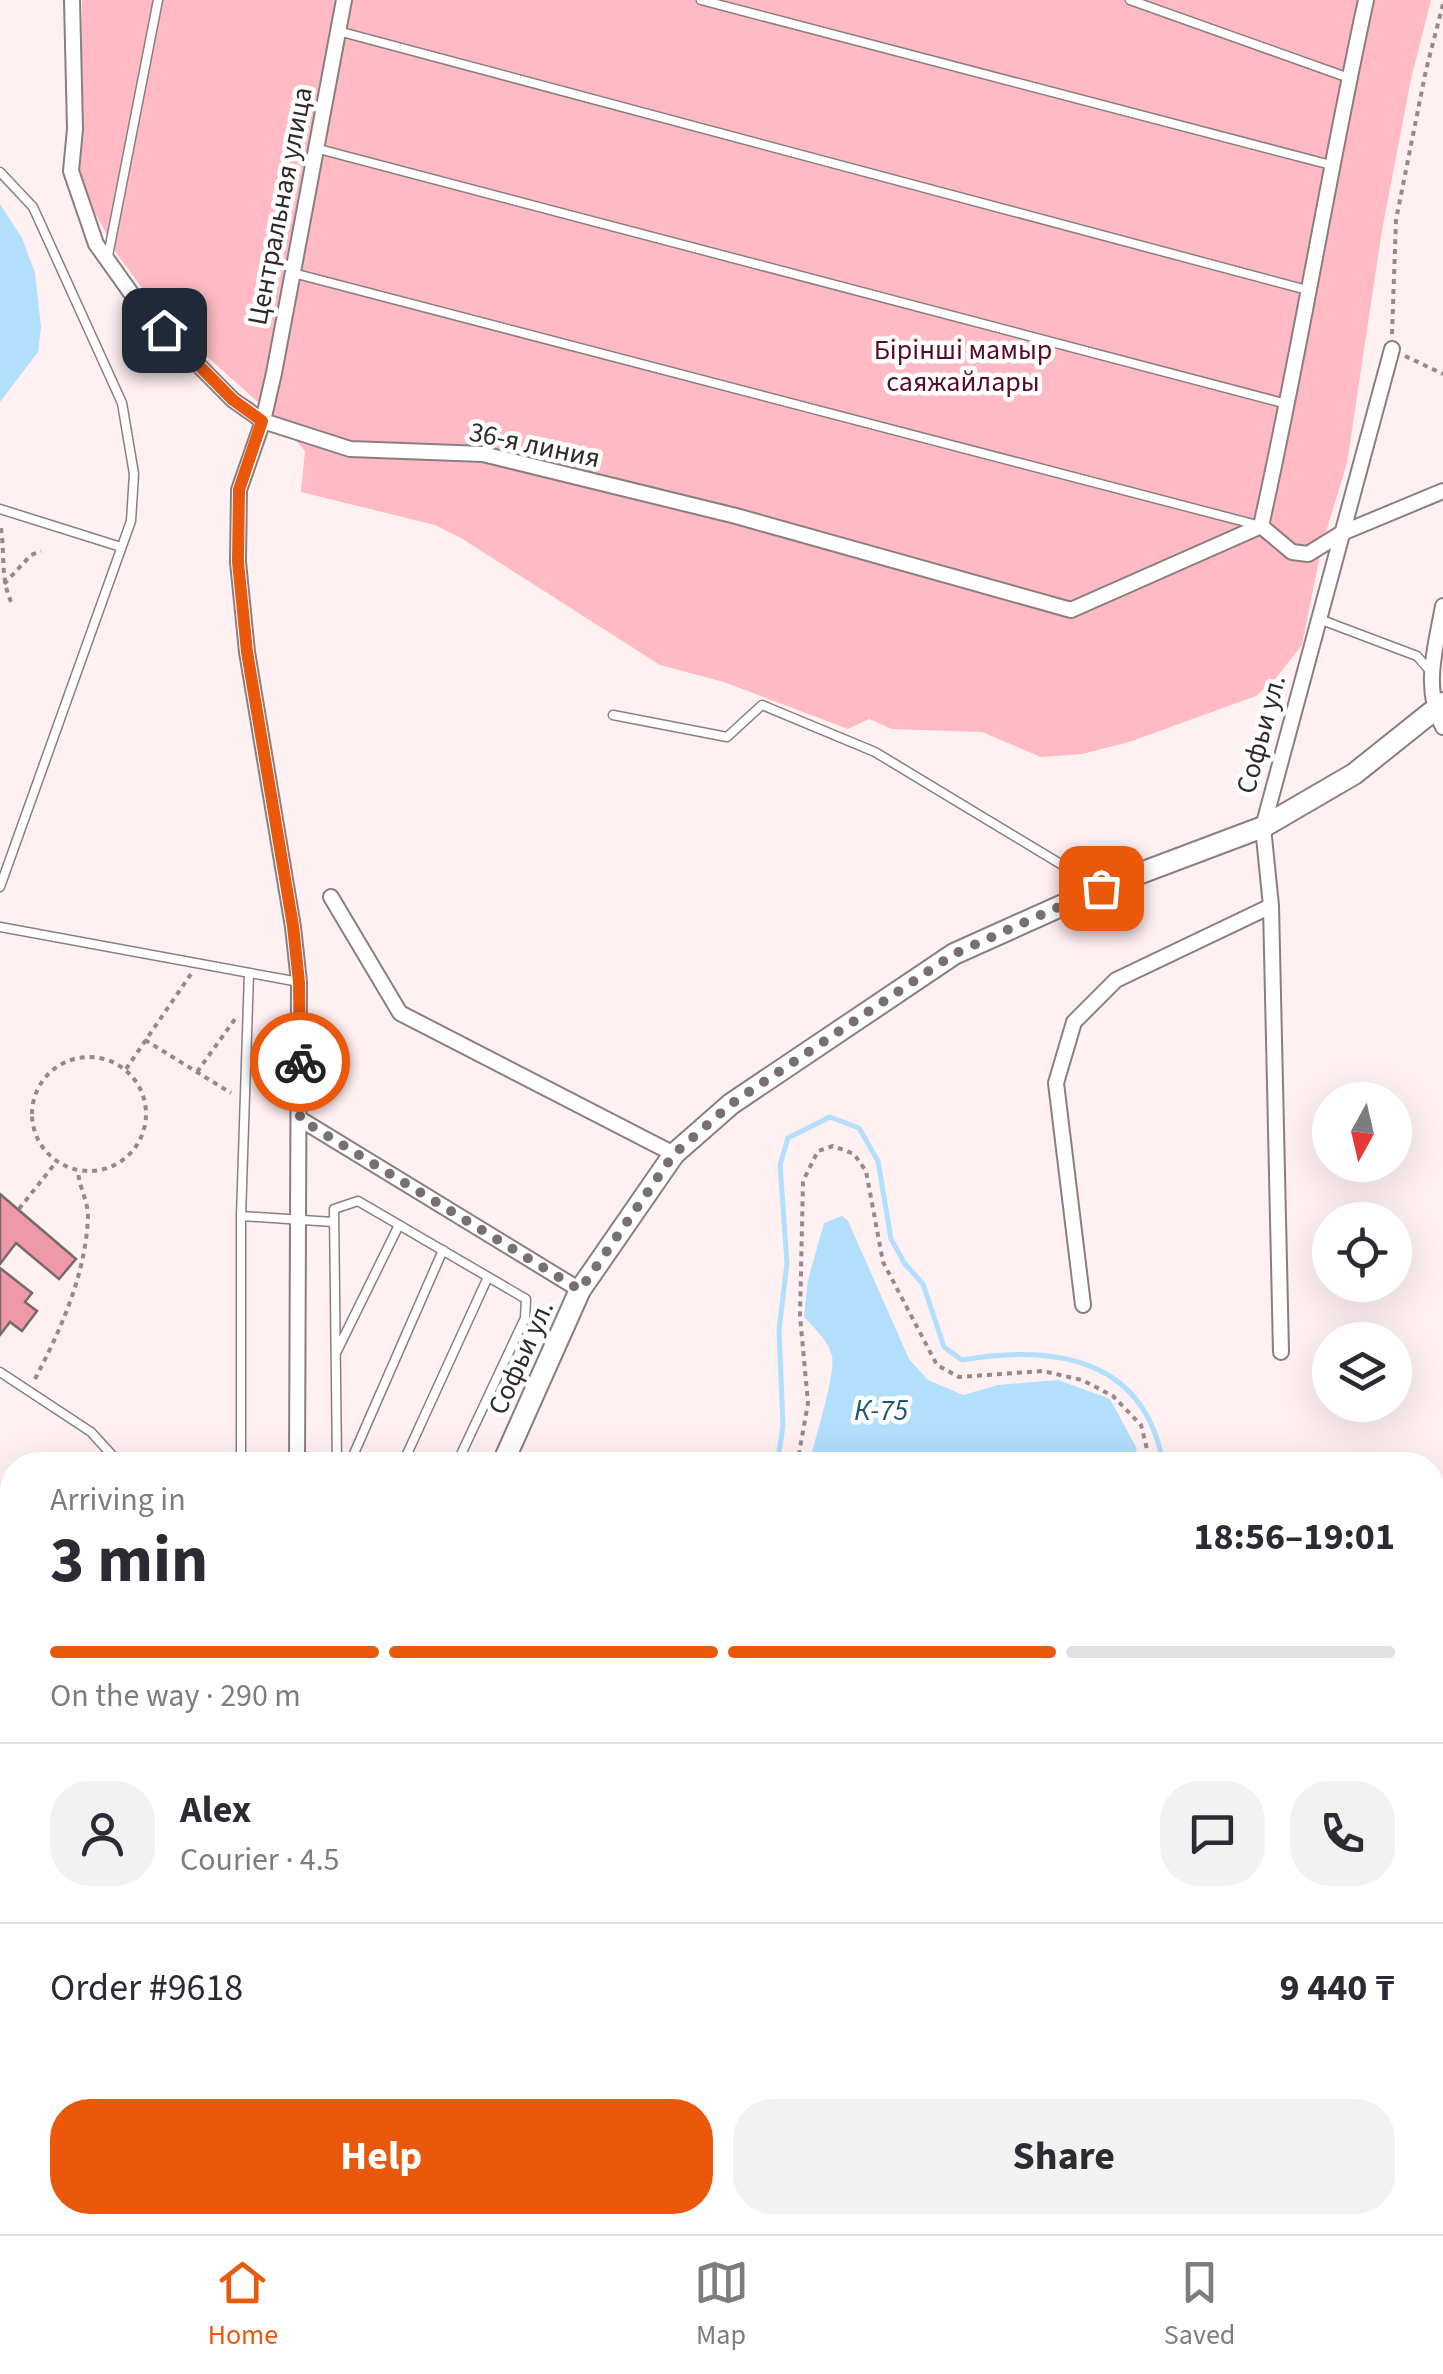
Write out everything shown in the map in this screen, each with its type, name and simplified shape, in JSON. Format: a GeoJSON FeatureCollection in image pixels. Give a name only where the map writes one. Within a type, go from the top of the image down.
{"type":"FeatureCollection","features":[{"type":"Feature","properties":{"kind":"street","name":"36-я линия"},"geometry":{"type":"LineString","coordinates":[[72,0],[72,171],[96,244],[141,307],[233,400],[262,421],[350,449],[484,454],[736,516],[1071,610],[1261,526]]}},
{"type":"Feature","properties":{"kind":"street","name":"Центральная улица"},"geometry":{"type":"LineString","coordinates":[[297,1452],[299,982],[247,652],[238,562],[239,490],[262,421],[344,0]]}},
{"type":"Feature","properties":{"kind":"street"},"geometry":{"type":"LineString","coordinates":[[1366,0],[1261,526],[1292,552],[1308,554],[1342,533],[1443,491]]}},
{"type":"Feature","properties":{"kind":"street","name":"Софьи ул."},"geometry":{"type":"LineString","coordinates":[[508,1452],[580,1290],[674,1154],[731,1104],[954,954],[1101,888],[1264,827],[1392,349]]}},
{"type":"Feature","properties":{"kind":"street"},"geometry":{"type":"LineString","coordinates":[[1281,1352],[1271,906],[1264,827],[1354,774],[1440,714],[1431,672],[1443,606]]}},
{"type":"Feature","properties":{"kind":"street"},"geometry":{"type":"LineString","coordinates":[[332,897],[400,1013],[674,1154]]}},
{"type":"Feature","properties":{"kind":"street"},"geometry":{"type":"LineString","coordinates":[[1082,1305],[1056,1083],[1074,1022],[1116,980],[1271,906]]}},
{"type":"Feature","properties":{"kind":"street"},"geometry":{"type":"LineString","coordinates":[[300,1119],[580,1290]]}},
{"type":"Feature","properties":{"kind":"lane"},"geometry":{"type":"LineString","coordinates":[[107,263],[158,0]]}},
{"type":"Feature","properties":{"kind":"lane"},"geometry":{"type":"LineString","coordinates":[[701,0],[1331,165]]}},
{"type":"Feature","properties":{"kind":"lane"},"geometry":{"type":"LineString","coordinates":[[1130,0],[1350,78]]}},
{"type":"Feature","properties":{"kind":"lane"},"geometry":{"type":"LineString","coordinates":[[338,31],[1307,290]]}},
{"type":"Feature","properties":{"kind":"lane"},"geometry":{"type":"LineString","coordinates":[[314,148],[1288,404]]}},
{"type":"Feature","properties":{"kind":"lane"},"geometry":{"type":"LineString","coordinates":[[0,172],[33,207],[122,403],[134,474],[131,521],[0,887]]}},
{"type":"Feature","properties":{"kind":"lane"},"geometry":{"type":"LineString","coordinates":[[292,273],[1261,526]]}},
{"type":"Feature","properties":{"kind":"lane"},"geometry":{"type":"LineString","coordinates":[[0,509],[121,547]]}},
{"type":"Feature","properties":{"kind":"lane"},"geometry":{"type":"LineString","coordinates":[[1319,619],[1418,656],[1431,672]]}},
{"type":"Feature","properties":{"kind":"lane"},"geometry":{"type":"LineString","coordinates":[[613,715],[728,737],[762,705],[875,752],[1101,888]]}},
{"type":"Feature","properties":{"kind":"lane"},"geometry":{"type":"LineString","coordinates":[[0,927],[299,982]]}},
{"type":"Feature","properties":{"kind":"lane"},"geometry":{"type":"LineString","coordinates":[[241,1452],[249,973]]}},
{"type":"Feature","properties":{"kind":"lane"},"geometry":{"type":"LineString","coordinates":[[337,1452],[334,1209],[358,1201],[526,1299],[525,1318],[462,1452]]}},
{"type":"Feature","properties":{"kind":"lane"},"geometry":{"type":"LineString","coordinates":[[242,1216],[334,1222]]}},
{"type":"Feature","properties":{"kind":"lane"},"geometry":{"type":"LineString","coordinates":[[336,1353],[399,1224]]}},
{"type":"Feature","properties":{"kind":"lane"},"geometry":{"type":"LineString","coordinates":[[355,1452],[443,1250]]}},
{"type":"Feature","properties":{"kind":"lane"},"geometry":{"type":"LineString","coordinates":[[408,1452],[488,1277]]}},
{"type":"Feature","properties":{"kind":"lane"},"geometry":{"type":"LineString","coordinates":[[0,1372],[91,1432],[109,1452]]}},
{"type":"Feature","properties":{"kind":"path"},"geometry":{"type":"LineString","coordinates":[[1443,4],[1396,220],[1392,349],[1443,374]]}},
{"type":"Feature","properties":{"kind":"path"},"geometry":{"type":"LineString","coordinates":[[1,528],[1,586],[13,606]]}},
{"type":"Feature","properties":{"kind":"path"},"geometry":{"type":"LineString","coordinates":[[1,586],[31,555],[41,551]]}},
{"type":"Feature","properties":{"kind":"path"},"geometry":{"type":"LineString","coordinates":[[126,1069],[200,962]]}},
{"type":"Feature","properties":{"kind":"path"},"geometry":{"type":"LineString","coordinates":[[197,1072],[248,1003]]}},
{"type":"Feature","properties":{"kind":"path"},"geometry":{"type":"LineString","coordinates":[[145,1040],[246,1102]]}},
{"type":"Feature","properties":{"kind":"path"},"geometry":{"type":"LineString","coordinates":[[91,1056],[126,1069],[146,1102],[140,1140],[129,1155],[113,1166],[78,1170],[57,1161],[35,1132],[34,1096],[43,1080],[56,1067],[91,1056]]}},
{"type":"Feature","properties":{"kind":"path"},"geometry":{"type":"LineString","coordinates":[[800,1452],[808,1403],[800,1316],[803,1181],[818,1150],[833,1146],[854,1154],[866,1170],[883,1262],[937,1365],[959,1377],[1043,1371],[1082,1380],[1113,1396],[1142,1425],[1148,1452]]}},
{"type":"Feature","properties":{"kind":"path"},"geometry":{"type":"LineString","coordinates":[[19,1208],[57,1161]]}},
{"type":"Feature","properties":{"kind":"path"},"geometry":{"type":"LineString","coordinates":[[29,1391],[64,1322],[76,1282],[88,1220],[78,1170]]}},
{"type":"Feature","properties":{"kind":"green space","name":"Бірінші мамыр саяжайлары"},"geometry":{"type":"Polygon","coordinates":[[[82,0],[1431,0],[1411,79],[1382,230],[1347,463],[1322,545],[1302,645],[1256,696],[1129,742],[1082,754],[1041,757],[982,732],[892,729],[869,719],[848,729],[724,682],[660,665],[435,525],[301,492],[305,451],[276,418],[166,320],[117,254],[93,209],[79,170],[82,0]]]}},
{"type":"Feature","properties":{"kind":"water"},"geometry":{"type":"Polygon","coordinates":[[[0,204],[22,238],[35,273],[41,327],[38,352],[0,402],[0,204]]]}},
{"type":"Feature","properties":{"kind":"water","name":"К-75"},"geometry":{"type":"Polygon","coordinates":[[[842,1216],[848,1221],[909,1359],[928,1380],[963,1395],[998,1385],[1058,1380],[1110,1399],[1137,1452],[812,1452],[828,1392],[832,1356],[804,1317],[808,1280],[824,1223],[842,1216]]]}},
{"type":"Feature","properties":{"kind":"building"},"geometry":{"type":"Polygon","coordinates":[[[0,1194],[76,1259],[59,1279],[16,1243],[0,1264],[0,1194]]]}},
{"type":"Feature","properties":{"kind":"building"},"geometry":{"type":"Polygon","coordinates":[[[0,1268],[32,1293],[25,1302],[37,1311],[22,1331],[10,1322],[0,1335],[0,1268]]]}},
{"type":"Feature","properties":{"kind":"waterway"},"geometry":{"type":"LineString","coordinates":[[779,1452],[783,1426],[779,1330],[787,1263],[780,1165],[788,1138],[830,1117],[859,1128],[878,1161],[891,1239],[905,1264],[923,1284],[944,1347],[962,1360],[1030,1355],[1091,1366],[1116,1381],[1137,1401],[1153,1429],[1159,1452]]}},
{"type":"Feature","properties":{"kind":"way so far"},"geometry":{"type":"LineString","coordinates":[[300,1062],[300,1119],[580,1290],[674,1154],[731,1104],[954,954],[1101,888]]}},
{"type":"Feature","properties":{"kind":"route"},"geometry":{"type":"LineString","coordinates":[[164,330],[233,400],[262,421],[239,490],[238,562],[247,652],[293,926],[299,982],[300,1062]]}}]}
